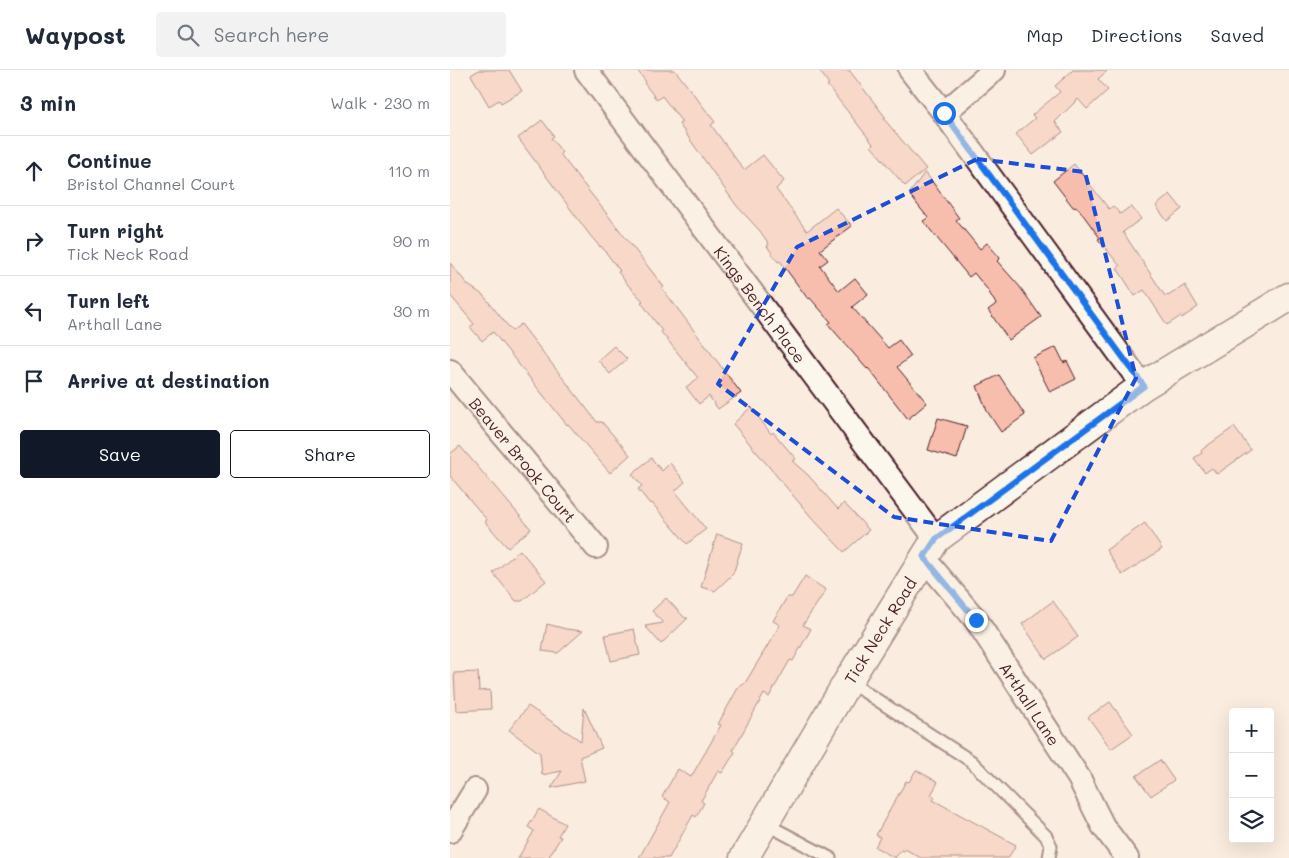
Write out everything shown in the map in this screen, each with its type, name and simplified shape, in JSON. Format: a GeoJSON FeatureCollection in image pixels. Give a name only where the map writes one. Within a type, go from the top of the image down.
{"type":"FeatureCollection","features":[{"type":"Feature","properties":{"kind":"street","name":"Kings Bench Place"},"geometry":{"type":"LineString","coordinates":[[586,70],[930,548]]}},
{"type":"Feature","properties":{"kind":"street"},"geometry":{"type":"LineString","coordinates":[[910,70],[944,113],[1144,386]]}},
{"type":"Feature","properties":{"kind":"street"},"geometry":{"type":"LineString","coordinates":[[944,113],[994,70]]}},
{"type":"Feature","properties":{"kind":"street","name":"Tick Neck Road"},"geometry":{"type":"LineString","coordinates":[[744,858],[848,680],[930,548],[1144,386],[1289,297]]}},
{"type":"Feature","properties":{"kind":"street","name":"Beaver Brook Court"},"geometry":{"type":"LineString","coordinates":[[450,371],[596,547]]}},
{"type":"Feature","properties":{"kind":"street","name":"Arthall Lane"},"geometry":{"type":"LineString","coordinates":[[930,548],[1079,778],[1103,826],[1127,858]]}},
{"type":"Feature","properties":{"kind":"street"},"geometry":{"type":"LineString","coordinates":[[450,832],[475,790]]}},
{"type":"Feature","properties":{"kind":"lane"},"geometry":{"type":"LineString","coordinates":[[848,680],[972,761],[1046,836],[1051,846],[1050,858]]}},
{"type":"Feature","properties":{"kind":"lane"},"geometry":{"type":"LineString","coordinates":[[764,823],[830,858]]}},
{"type":"Feature","properties":{"kind":"highlighted area"},"geometry":{"type":"Polygon","coordinates":[[[977,159],[1085,172],[1136,378],[1051,541],[894,517],[718,384],[797,247],[977,159]]]}},
{"type":"Feature","properties":{"kind":"building"},"geometry":{"type":"Polygon","coordinates":[[[479,70],[509,70],[522,91],[501,103],[499,100],[489,106],[471,75],[479,70]]]}},
{"type":"Feature","properties":{"kind":"building"},"geometry":{"type":"Polygon","coordinates":[[[637,70],[675,70],[715,122],[711,125],[744,170],[763,155],[784,181],[776,189],[807,231],[836,208],[852,226],[820,250],[828,260],[820,266],[839,291],[855,278],[868,294],[852,307],[888,348],[899,340],[911,356],[897,367],[927,403],[908,419],[868,368],[828,324],[831,322],[810,298],[808,299],[780,261],[778,262],[760,231],[736,205],[679,124],[682,122],[662,96],[657,100],[637,70]]]}},
{"type":"Feature","properties":{"kind":"building"},"geometry":{"type":"Polygon","coordinates":[[[819,70],[849,70],[886,118],[884,119],[926,169],[905,186],[871,146],[873,144],[827,85],[829,84],[819,70]]]}},
{"type":"Feature","properties":{"kind":"building"},"geometry":{"type":"Polygon","coordinates":[[[1073,70],[1108,70],[1098,79],[1108,90],[1087,109],[1078,99],[1055,122],[1063,132],[1033,155],[1016,134],[1035,118],[1032,115],[1060,92],[1055,86],[1073,70]]]}},
{"type":"Feature","properties":{"kind":"building"},"geometry":{"type":"Polygon","coordinates":[[[542,120],[554,136],[551,138],[562,152],[560,154],[664,287],[662,288],[741,393],[718,409],[709,396],[699,404],[686,387],[698,378],[661,332],[641,302],[643,301],[618,272],[620,271],[589,234],[518,138],[542,120]]]}},
{"type":"Feature","properties":{"kind":"building"},"geometry":{"type":"Polygon","coordinates":[[[1074,164],[1109,209],[1113,206],[1120,214],[1131,206],[1141,219],[1123,232],[1165,296],[1185,285],[1198,307],[1167,325],[1144,290],[1135,296],[1117,268],[1120,266],[1098,239],[1100,238],[1078,208],[1073,207],[1053,181],[1074,164]]]}},
{"type":"Feature","properties":{"kind":"building"},"geometry":{"type":"Polygon","coordinates":[[[925,172],[959,218],[956,220],[980,249],[987,243],[1000,258],[997,261],[1020,287],[1041,317],[1009,340],[988,310],[996,304],[987,289],[974,273],[969,277],[923,221],[928,218],[909,194],[925,172]]]}},
{"type":"Feature","properties":{"kind":"building"},"geometry":{"type":"Polygon","coordinates":[[[1170,194],[1182,209],[1167,221],[1156,206],[1170,194]]]}},
{"type":"Feature","properties":{"kind":"building"},"geometry":{"type":"Polygon","coordinates":[[[450,263],[468,285],[483,295],[512,331],[521,324],[597,422],[602,422],[630,455],[610,473],[567,425],[493,332],[482,341],[470,327],[474,324],[450,295],[450,263]]]}},
{"type":"Feature","properties":{"kind":"building"},"geometry":{"type":"Polygon","coordinates":[[[614,346],[627,359],[610,374],[598,360],[614,346]]]}},
{"type":"Feature","properties":{"kind":"building"},"geometry":{"type":"Polygon","coordinates":[[[1056,347],[1064,363],[1067,361],[1076,379],[1050,392],[1033,358],[1056,347]]]}},
{"type":"Feature","properties":{"kind":"building"},"geometry":{"type":"Polygon","coordinates":[[[999,375],[1025,415],[1001,432],[987,411],[977,386],[999,375]]]}},
{"type":"Feature","properties":{"kind":"building"},"geometry":{"type":"Polygon","coordinates":[[[751,407],[771,434],[773,432],[796,459],[792,461],[808,475],[838,509],[844,503],[869,530],[844,552],[812,518],[733,424],[751,407]]]}},
{"type":"Feature","properties":{"kind":"building"},"geometry":{"type":"Polygon","coordinates":[[[938,418],[967,426],[957,459],[928,450],[938,418]]]}},
{"type":"Feature","properties":{"kind":"building"},"geometry":{"type":"Polygon","coordinates":[[[1234,427],[1251,450],[1217,474],[1212,468],[1205,473],[1194,458],[1202,453],[1201,451],[1204,448],[1234,427]]]}},
{"type":"Feature","properties":{"kind":"building"},"geometry":{"type":"Polygon","coordinates":[[[460,446],[531,529],[508,548],[485,522],[487,520],[450,476],[450,454],[460,446]]]}},
{"type":"Feature","properties":{"kind":"building"},"geometry":{"type":"Polygon","coordinates":[[[651,458],[662,471],[670,463],[685,482],[675,491],[706,529],[687,544],[638,489],[642,486],[632,474],[651,458]]]}},
{"type":"Feature","properties":{"kind":"building"},"geometry":{"type":"Polygon","coordinates":[[[1145,523],[1162,549],[1122,575],[1106,550],[1145,523]]]}},
{"type":"Feature","properties":{"kind":"building"},"geometry":{"type":"Polygon","coordinates":[[[717,534],[743,543],[733,574],[715,591],[701,587],[717,534]]]}},
{"type":"Feature","properties":{"kind":"building"},"geometry":{"type":"Polygon","coordinates":[[[520,550],[546,581],[522,601],[516,601],[493,573],[520,550]]]}},
{"type":"Feature","properties":{"kind":"building"},"geometry":{"type":"Polygon","coordinates":[[[805,576],[826,590],[803,625],[811,629],[793,661],[790,660],[769,697],[764,694],[733,750],[735,752],[722,773],[718,771],[701,801],[704,803],[696,817],[693,815],[669,858],[639,858],[670,802],[662,797],[678,769],[691,777],[721,725],[718,724],[738,688],[745,683],[780,625],[773,621],[787,597],[792,597],[805,576]]]}},
{"type":"Feature","properties":{"kind":"building"},"geometry":{"type":"Polygon","coordinates":[[[666,598],[685,618],[688,618],[661,644],[645,626],[663,623],[652,611],[666,598]]]}},
{"type":"Feature","properties":{"kind":"building"},"geometry":{"type":"Polygon","coordinates":[[[1053,601],[1078,637],[1046,659],[1022,624],[1053,601]]]}},
{"type":"Feature","properties":{"kind":"building"},"geometry":{"type":"Polygon","coordinates":[[[547,624],[583,631],[558,653],[542,651],[547,624]]]}},
{"type":"Feature","properties":{"kind":"building"},"geometry":{"type":"Polygon","coordinates":[[[634,629],[640,655],[611,661],[605,635],[634,629]]]}},
{"type":"Feature","properties":{"kind":"building"},"geometry":{"type":"Polygon","coordinates":[[[478,672],[479,691],[490,690],[491,709],[456,711],[454,673],[478,672]]]}},
{"type":"Feature","properties":{"kind":"building"},"geometry":{"type":"Polygon","coordinates":[[[1110,702],[1133,734],[1111,749],[1088,717],[1110,702]]]}},
{"type":"Feature","properties":{"kind":"building"},"geometry":{"type":"Polygon","coordinates":[[[528,706],[581,741],[584,708],[602,748],[580,757],[585,781],[551,788],[562,771],[542,775],[540,753],[509,730],[528,706]]]}},
{"type":"Feature","properties":{"kind":"building"},"geometry":{"type":"Polygon","coordinates":[[[1160,760],[1174,780],[1151,796],[1136,776],[1160,760]]]}},
{"type":"Feature","properties":{"kind":"building"},"geometry":{"type":"Polygon","coordinates":[[[916,770],[938,782],[931,795],[935,797],[933,800],[1016,845],[1008,858],[921,858],[905,849],[904,851],[901,850],[895,858],[875,847],[880,837],[876,835],[906,781],[909,782],[916,770]]]}},
{"type":"Feature","properties":{"kind":"building"},"geometry":{"type":"Polygon","coordinates":[[[539,809],[565,824],[558,836],[561,837],[548,858],[518,858],[534,831],[528,827],[539,809]]]}},
{"type":"Feature","properties":{"kind":"route"},"geometry":{"type":"LineString","coordinates":[[944,113],[1144,386],[936,539],[924,557],[976,620]]}}]}
